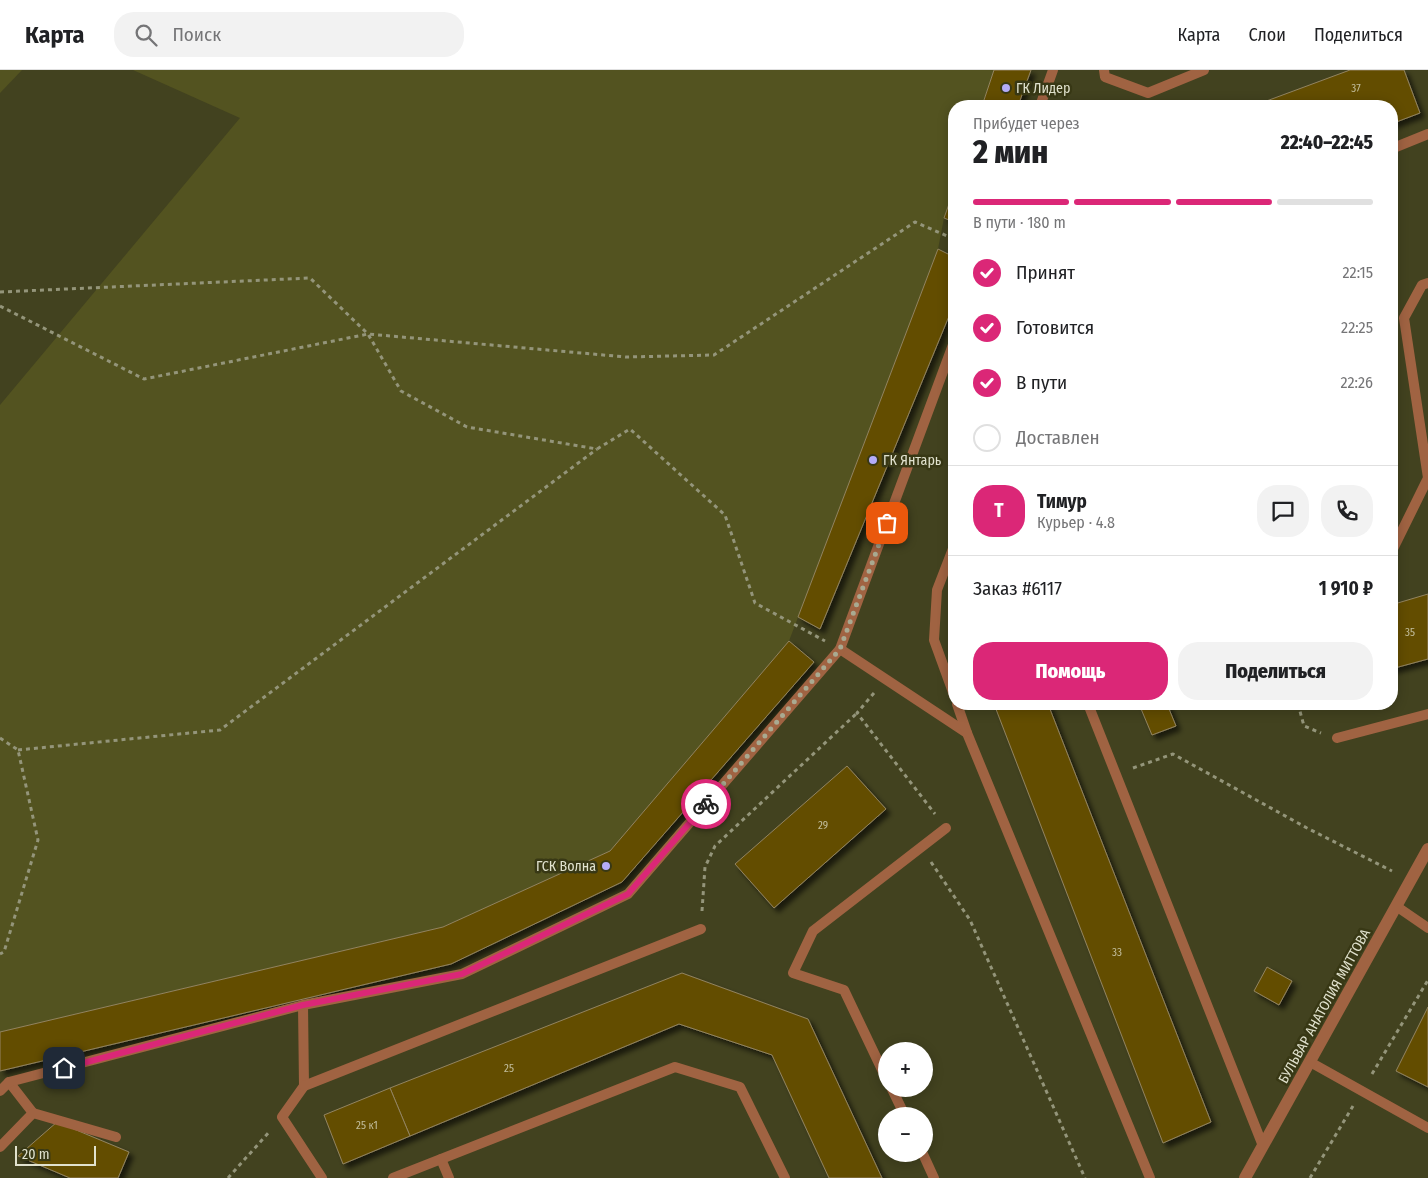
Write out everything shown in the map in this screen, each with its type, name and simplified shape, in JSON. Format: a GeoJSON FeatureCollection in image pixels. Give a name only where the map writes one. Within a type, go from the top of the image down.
{"type":"FeatureCollection","features":[{"type":"Feature","properties":{"kind":"street","name":"БУЛЬВАР АНАТОЛИЯ МИТТОВА"},"geometry":{"type":"LineString","coordinates":[[1246,1178],[1428,849]]}},
{"type":"Feature","properties":{"kind":"lane"},"geometry":{"type":"LineString","coordinates":[[1042,100],[1053,70]]}},
{"type":"Feature","properties":{"kind":"lane"},"geometry":{"type":"LineString","coordinates":[[1104,70],[1105,78],[1148,93],[1204,70]]}},
{"type":"Feature","properties":{"kind":"lane"},"geometry":{"type":"LineString","coordinates":[[1398,146],[1428,134]]}},
{"type":"Feature","properties":{"kind":"lane"},"geometry":{"type":"LineString","coordinates":[[1398,539],[1428,478],[1404,318],[1422,285],[1428,283]]}},
{"type":"Feature","properties":{"kind":"lane"},"geometry":{"type":"LineString","coordinates":[[0,1091],[9,1082],[303,1005],[462,974],[628,894],[840,649],[948,358]]}},
{"type":"Feature","properties":{"kind":"lane"},"geometry":{"type":"LineString","coordinates":[[948,562],[937,590],[934,640],[948,678]]}},
{"type":"Feature","properties":{"kind":"lane"},"geometry":{"type":"LineString","coordinates":[[840,649],[967,733]]}},
{"type":"Feature","properties":{"kind":"lane"},"geometry":{"type":"LineString","coordinates":[[959,710],[1150,1178]]}},
{"type":"Feature","properties":{"kind":"lane"},"geometry":{"type":"LineString","coordinates":[[1090,710],[1263,1146]]}},
{"type":"Feature","properties":{"kind":"lane"},"geometry":{"type":"LineString","coordinates":[[1337,738],[1428,714]]}},
{"type":"Feature","properties":{"kind":"lane"},"geometry":{"type":"LineString","coordinates":[[878,1061],[844,990],[792,973],[813,931],[946,828]]}},
{"type":"Feature","properties":{"kind":"lane"},"geometry":{"type":"LineString","coordinates":[[1396,906],[1428,928]]}},
{"type":"Feature","properties":{"kind":"lane"},"geometry":{"type":"LineString","coordinates":[[322,1178],[282,1117],[304,1086],[701,929]]}},
{"type":"Feature","properties":{"kind":"lane"},"geometry":{"type":"LineString","coordinates":[[303,1005],[304,1086]]}},
{"type":"Feature","properties":{"kind":"lane"},"geometry":{"type":"LineString","coordinates":[[1310,1062],[1428,1128]]}},
{"type":"Feature","properties":{"kind":"lane"},"geometry":{"type":"LineString","coordinates":[[393,1178],[675,1067],[740,1087],[785,1178]]}},
{"type":"Feature","properties":{"kind":"lane"},"geometry":{"type":"LineString","coordinates":[[9,1082],[33,1113],[116,1138]]}},
{"type":"Feature","properties":{"kind":"lane"},"geometry":{"type":"LineString","coordinates":[[0,1147],[33,1113]]}},
{"type":"Feature","properties":{"kind":"lane"},"geometry":{"type":"LineString","coordinates":[[441,1159],[449,1178]]}},
{"type":"Feature","properties":{"kind":"lane"},"geometry":{"type":"LineString","coordinates":[[927,1162],[934,1178]]}},
{"type":"Feature","properties":{"kind":"path"},"geometry":{"type":"LineString","coordinates":[[0,306],[144,379],[368,334],[626,357],[714,355],[915,222],[948,236]]}},
{"type":"Feature","properties":{"kind":"path"},"geometry":{"type":"LineString","coordinates":[[0,292],[310,278],[368,334],[401,392],[467,427],[597,449]]}},
{"type":"Feature","properties":{"kind":"path"},"geometry":{"type":"LineString","coordinates":[[0,738],[18,750],[220,730],[597,449],[630,429],[725,515],[755,604],[840,649]]}},
{"type":"Feature","properties":{"kind":"path"},"geometry":{"type":"LineString","coordinates":[[701,929],[705,867],[715,846],[857,713],[886,679]]}},
{"type":"Feature","properties":{"kind":"path"},"geometry":{"type":"LineString","coordinates":[[1300,710],[1304,726],[1337,738]]}},
{"type":"Feature","properties":{"kind":"path"},"geometry":{"type":"LineString","coordinates":[[857,713],[946,828]]}},
{"type":"Feature","properties":{"kind":"path"},"geometry":{"type":"LineString","coordinates":[[0,954],[4,952],[38,840],[18,750]]}},
{"type":"Feature","properties":{"kind":"path"},"geometry":{"type":"LineString","coordinates":[[1116,774],[1173,754],[1307,828],[1410,881]]}},
{"type":"Feature","properties":{"kind":"path"},"geometry":{"type":"LineString","coordinates":[[921,847],[970,920],[1085,1178]]}},
{"type":"Feature","properties":{"kind":"path"},"geometry":{"type":"LineString","coordinates":[[228,1178],[282,1117]]}},
{"type":"Feature","properties":{"kind":"shaded area"},"geometry":{"type":"Polygon","coordinates":[[[0,70],[22,70],[0,93],[0,70]]]}},
{"type":"Feature","properties":{"kind":"shaded area"},"geometry":{"type":"Polygon","coordinates":[[[133,70],[994,70],[984,100],[948,100],[948,207],[938,249],[789,641],[610,851],[443,927],[0,1032],[0,405],[240,118],[133,70]]]}},
{"type":"Feature","properties":{"kind":"building","name":"ГК Лидер"},"geometry":{"type":"Polygon","coordinates":[[[994,70],[1031,70],[1020,100],[984,100],[994,70]]]}},
{"type":"Feature","properties":{"kind":"building"},"geometry":{"type":"Polygon","coordinates":[[[1350,70],[1404,70],[1420,113],[1398,121],[1398,100],[1269,100],[1350,70]]]}},
{"type":"Feature","properties":{"kind":"building"},"geometry":{"type":"Polygon","coordinates":[[[948,207],[948,220],[944,218],[948,207]]]}},
{"type":"Feature","properties":{"kind":"building","name":"ГК Янтарь"},"geometry":{"type":"Polygon","coordinates":[[[938,249],[948,254],[948,319],[820,629],[798,617],[938,249]]]}},
{"type":"Feature","properties":{"kind":"building"},"geometry":{"type":"Polygon","coordinates":[[[1428,594],[1428,659],[1398,667],[1398,603],[1428,594]]]}},
{"type":"Feature","properties":{"kind":"building","name":"ГСК Волна"},"geometry":{"type":"Polygon","coordinates":[[[789,641],[814,662],[622,882],[451,964],[0,1071],[0,1032],[443,927],[610,851],[789,641]]]}},
{"type":"Feature","properties":{"kind":"building"},"geometry":{"type":"Polygon","coordinates":[[[996,710],[1050,710],[1211,1122],[1163,1143],[996,710]]]}},
{"type":"Feature","properties":{"kind":"building"},"geometry":{"type":"Polygon","coordinates":[[[1142,710],[1169,710],[1176,726],[1152,735],[1142,710]]]}},
{"type":"Feature","properties":{"kind":"building"},"geometry":{"type":"Polygon","coordinates":[[[847,766],[886,809],[774,908],[735,864],[847,766]]]}},
{"type":"Feature","properties":{"kind":"building"},"geometry":{"type":"Polygon","coordinates":[[[1267,967],[1292,981],[1279,1005],[1254,991],[1267,967]]]}},
{"type":"Feature","properties":{"kind":"building"},"geometry":{"type":"Polygon","coordinates":[[[682,973],[808,1019],[882,1178],[829,1178],[772,1055],[679,1024],[410,1136],[390,1088],[682,973]]]}},
{"type":"Feature","properties":{"kind":"building"},"geometry":{"type":"Polygon","coordinates":[[[1428,1007],[1428,1087],[1396,1071],[1428,1007]]]}},
{"type":"Feature","properties":{"kind":"building"},"geometry":{"type":"Polygon","coordinates":[[[390,1088],[410,1136],[343,1164],[324,1115],[390,1088]]]}},
{"type":"Feature","properties":{"kind":"building"},"geometry":{"type":"Polygon","coordinates":[[[57,1122],[129,1152],[118,1178],[70,1178],[18,1156],[57,1122]]]}},
{"type":"Feature","properties":{"kind":"way so far"},"geometry":{"type":"LineString","coordinates":[[706,804],[840,649],[887,523]]}},
{"type":"Feature","properties":{"kind":"place","name":"ГК Лидер"},"geometry":{"type":"Point","coordinates":[1006,88]}},
{"type":"Feature","properties":{"kind":"place","name":"ГК Янтарь"},"geometry":{"type":"Point","coordinates":[873,460]}},
{"type":"Feature","properties":{"kind":"place","name":"ГСК Волна"},"geometry":{"type":"Point","coordinates":[606,866]}},
{"type":"Feature","properties":{"kind":"route"},"geometry":{"type":"LineString","coordinates":[[64,1068],[303,1005],[462,974],[628,894],[706,804]]}}]}
